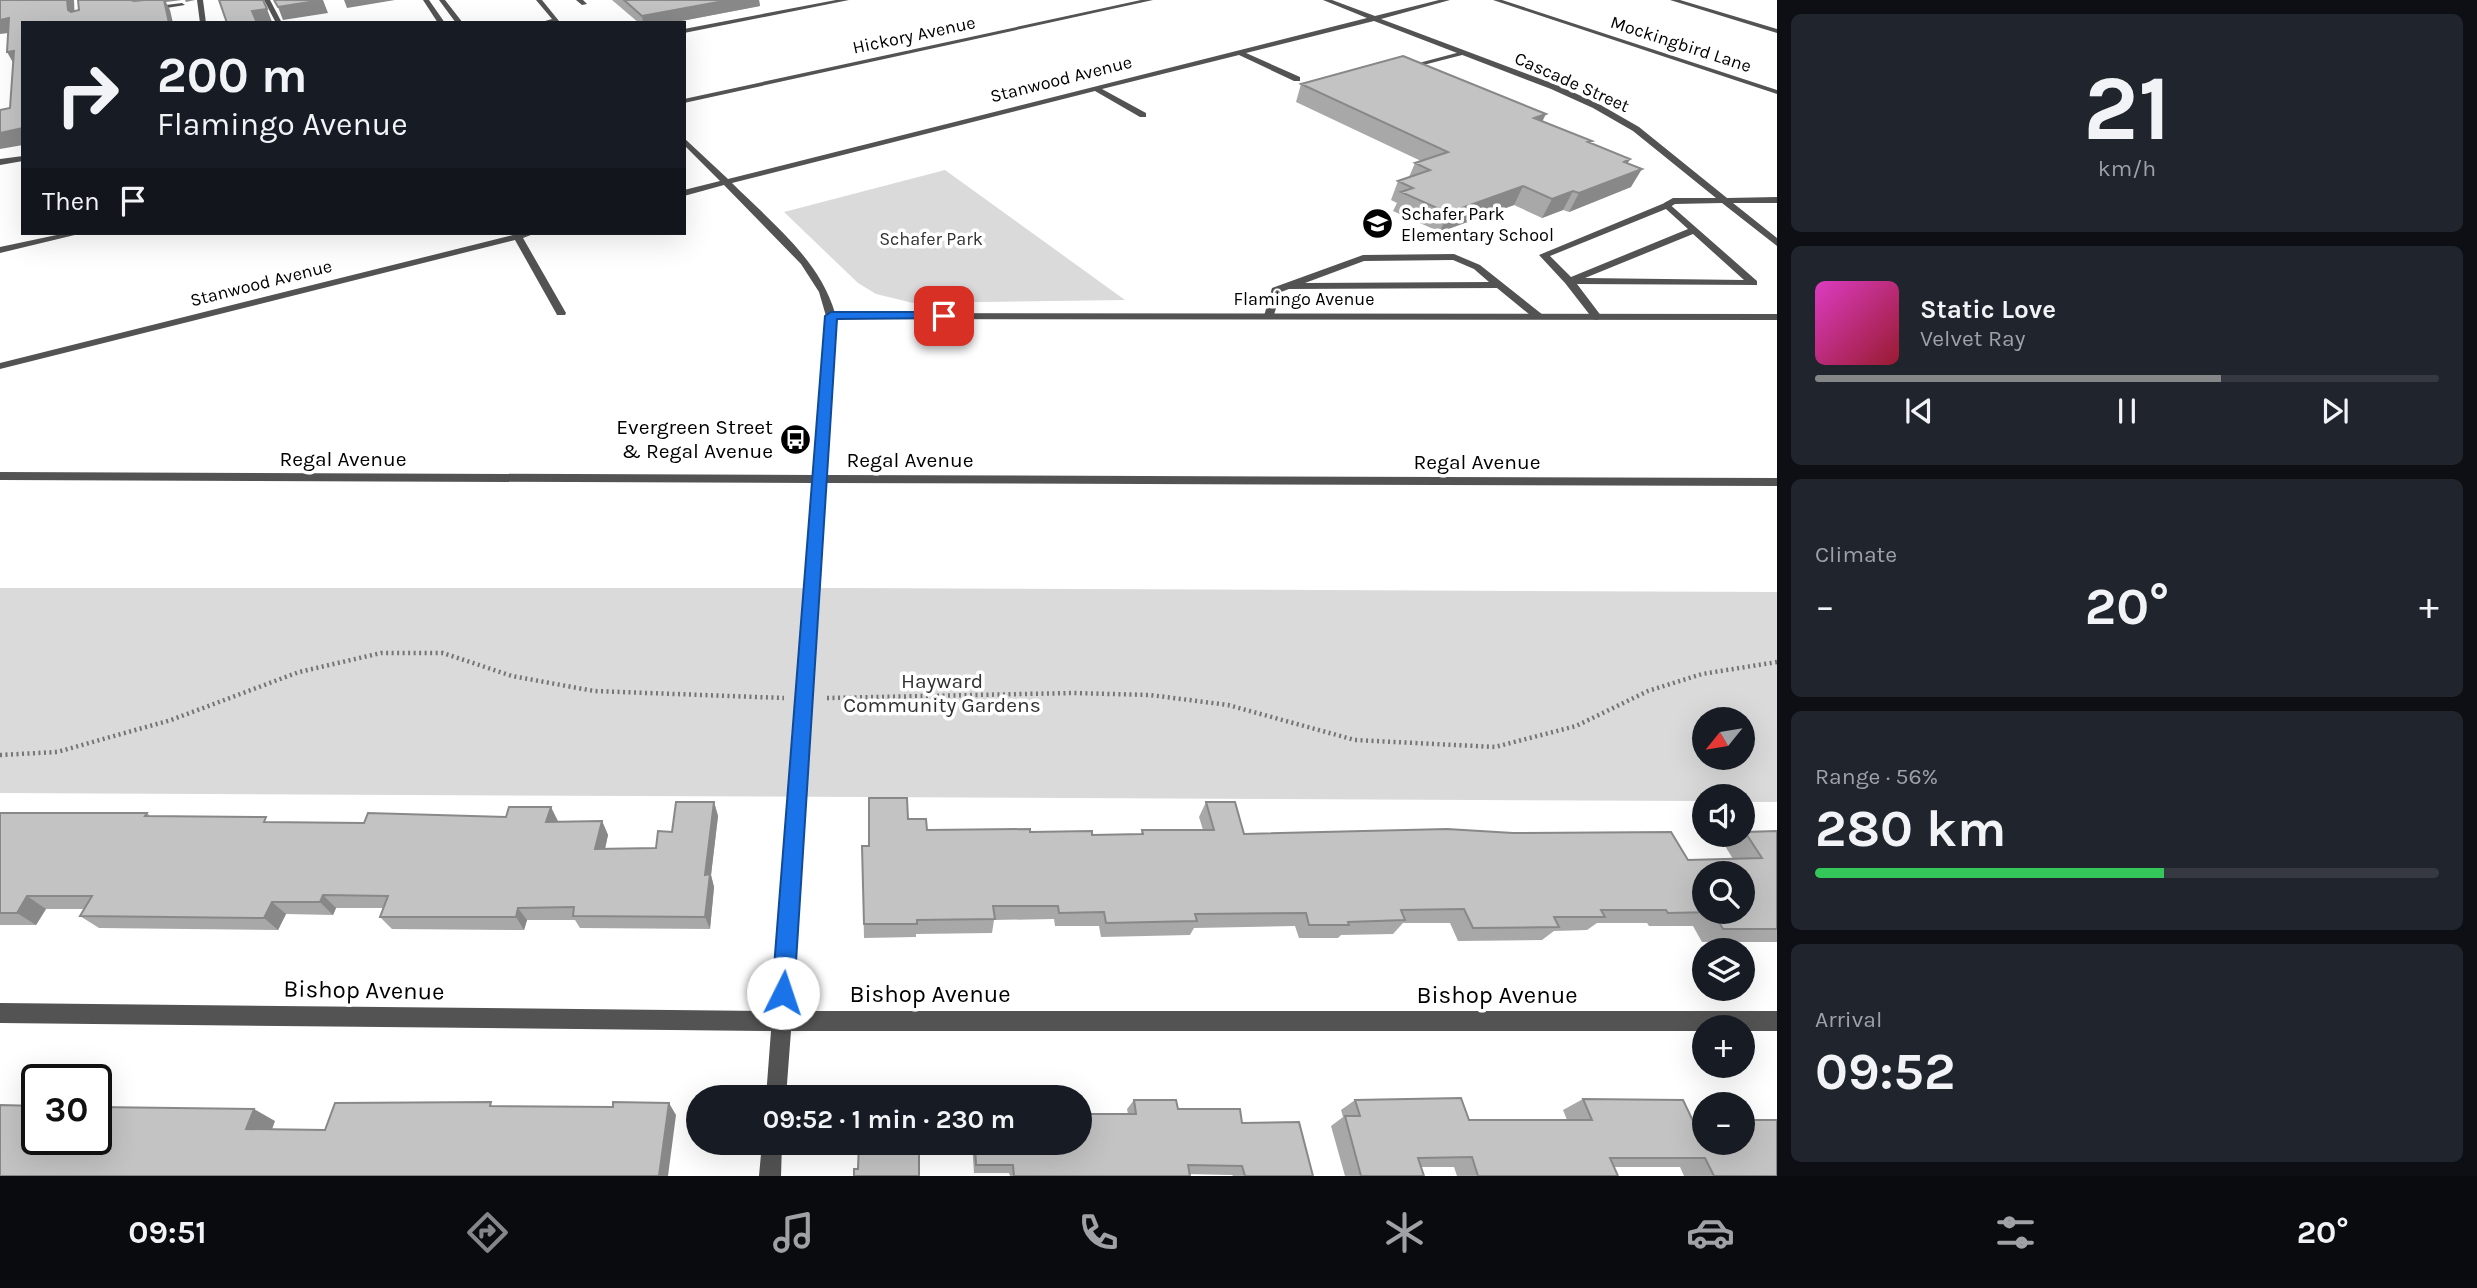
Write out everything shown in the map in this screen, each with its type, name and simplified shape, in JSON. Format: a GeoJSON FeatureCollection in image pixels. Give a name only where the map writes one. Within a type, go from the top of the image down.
{"type":"FeatureCollection","features":[{"type":"Feature","properties":{"kind":"street"},"geometry":{"type":"LineString","coordinates":[[135,0],[136,8],[142,10],[182,5]]}},
{"type":"Feature","properties":{"kind":"street"},"geometry":{"type":"LineString","coordinates":[[200,0],[203,21]]}},
{"type":"Feature","properties":{"kind":"street"},"geometry":{"type":"LineString","coordinates":[[267,0],[278,21]]}},
{"type":"Feature","properties":{"kind":"street"},"geometry":{"type":"LineString","coordinates":[[426,0],[441,21]]}},
{"type":"Feature","properties":{"kind":"street"},"geometry":{"type":"LineString","coordinates":[[442,0],[458,21]]}},
{"type":"Feature","properties":{"kind":"street"},"geometry":{"type":"LineString","coordinates":[[539,0],[556,20],[551,21]]}},
{"type":"Feature","properties":{"kind":"street"},"geometry":{"type":"LineString","coordinates":[[686,31],[846,0]]}},
{"type":"Feature","properties":{"kind":"street","name":"Hickory Avenue"},"geometry":{"type":"LineString","coordinates":[[686,101],[1150,0]]}},
{"type":"Feature","properties":{"kind":"street","name":"Cascade Street"},"geometry":{"type":"LineString","coordinates":[[1326,0],[1554,87],[1615,116],[1636,129],[1777,243]]}},
{"type":"Feature","properties":{"kind":"street","name":"Stanwood Avenue"},"geometry":{"type":"LineString","coordinates":[[686,192],[1447,0]]}},
{"type":"Feature","properties":{"kind":"street","name":"Mockingbird Lane"},"geometry":{"type":"LineString","coordinates":[[1496,0],[1777,92]]}},
{"type":"Feature","properties":{"kind":"street"},"geometry":{"type":"LineString","coordinates":[[1672,0],[1777,31]]}},
{"type":"Feature","properties":{"kind":"street"},"geometry":{"type":"LineString","coordinates":[[1241,53],[1297,79]]}},
{"type":"Feature","properties":{"kind":"street"},"geometry":{"type":"LineString","coordinates":[[1395,69],[1464,53]]}},
{"type":"Feature","properties":{"kind":"street"},"geometry":{"type":"LineString","coordinates":[[1094,88],[1143,115]]}},
{"type":"Feature","properties":{"kind":"street"},"geometry":{"type":"LineString","coordinates":[[686,142],[805,262],[823,289],[831,316],[777,1085]]}},
{"type":"Feature","properties":{"kind":"street"},"geometry":{"type":"LineString","coordinates":[[0,162],[21,158]]}},
{"type":"Feature","properties":{"kind":"street"},"geometry":{"type":"LineString","coordinates":[[1597,317],[1545,255],[1673,201],[1777,200]]}},
{"type":"Feature","properties":{"kind":"street"},"geometry":{"type":"LineString","coordinates":[[1569,281],[1754,283],[1667,205]]}},
{"type":"Feature","properties":{"kind":"street"},"geometry":{"type":"LineString","coordinates":[[1569,281],[1694,230]]}},
{"type":"Feature","properties":{"kind":"street"},"geometry":{"type":"LineString","coordinates":[[0,250],[69,235]]}},
{"type":"Feature","properties":{"kind":"street","name":"Stanwood Avenue"},"geometry":{"type":"LineString","coordinates":[[0,366],[522,235]]}},
{"type":"Feature","properties":{"kind":"street"},"geometry":{"type":"LineString","coordinates":[[517,236],[561,313]]}},
{"type":"Feature","properties":{"kind":"street"},"geometry":{"type":"LineString","coordinates":[[1269,316],[1276,289],[1363,258],[1454,257],[1477,267],[1539,317]]}},
{"type":"Feature","properties":{"kind":"street"},"geometry":{"type":"LineString","coordinates":[[1283,286],[1500,285]]}},
{"type":"Feature","properties":{"kind":"street","name":"Flamingo Avenue"},"geometry":{"type":"LineString","coordinates":[[831,316],[1777,317]]}},
{"type":"Feature","properties":{"kind":"street","name":"Regal Avenue"},"geometry":{"type":"LineString","coordinates":[[0,476],[1777,482]]}},
{"type":"Feature","properties":{"kind":"street","name":"Bishop Avenue"},"geometry":{"type":"LineString","coordinates":[[0,1013],[781,1021],[1777,1021]]}},
{"type":"Feature","properties":{"kind":"street"},"geometry":{"type":"LineString","coordinates":[[770,1176],[771,1155]]}},
{"type":"Feature","properties":{"kind":"path"},"geometry":{"type":"LineString","coordinates":[[0,755],[57,752],[171,720],[299,672],[381,653],[443,653],[512,676],[594,691],[805,698],[1073,693],[1150,695],[1228,705],[1354,740],[1495,747],[1576,726],[1648,691],[1702,674],[1777,662]]}},
{"type":"Feature","properties":{"kind":"green space","name":"Schafer Park"},"geometry":{"type":"Polygon","coordinates":[[[945,170],[1125,300],[913,303],[876,294],[858,283],[784,212],[945,170]]]}},
{"type":"Feature","properties":{"kind":"green space","name":"Hayward Community Gardens"},"geometry":{"type":"Polygon","coordinates":[[[0,588],[1777,592],[1777,802],[1755,802],[1755,784],[1692,784],[1692,801],[0,793],[0,588]]]}},
{"type":"Feature","properties":{"kind":"building"},"geometry":{"type":"Polygon","coordinates":[[[0,0],[67,0],[68,10],[71,12],[79,10],[78,0],[164,0],[169,21],[21,21],[21,128],[0,133],[0,110],[10,108],[14,51],[7,52],[9,18],[0,20],[0,0]]]}},
{"type":"Feature","properties":{"kind":"building"},"geometry":{"type":"Polygon","coordinates":[[[219,0],[263,0],[267,9],[252,11],[256,21],[226,21],[219,0]]]}},
{"type":"Feature","properties":{"kind":"building"},"geometry":{"type":"Polygon","coordinates":[[[274,0],[322,0],[278,7],[274,0]]]}},
{"type":"Feature","properties":{"kind":"building"},"geometry":{"type":"Polygon","coordinates":[[[624,0],[729,0],[642,16],[624,0]]]}},
{"type":"Feature","properties":{"kind":"building"},"geometry":{"type":"Polygon","coordinates":[[[1403,56],[1546,114],[1534,118],[1592,141],[1588,142],[1630,159],[1624,162],[1642,169],[1579,193],[1573,191],[1552,199],[1523,186],[1448,213],[1401,192],[1413,188],[1398,181],[1430,170],[1415,163],[1448,152],[1301,84],[1403,56]]]}},
{"type":"Feature","properties":{"kind":"building"},"geometry":{"type":"Polygon","coordinates":[[[869,798],[907,798],[908,819],[926,819],[927,830],[1030,829],[1030,832],[1092,831],[1092,835],[1143,834],[1142,830],[1214,830],[1206,802],[1235,802],[1244,834],[1447,829],[1513,833],[1671,832],[1688,860],[1762,858],[1755,847],[1755,832],[1777,831],[1777,929],[1723,929],[1720,924],[1755,924],[1755,861],[1692,861],[1692,912],[1601,910],[1605,917],[1554,917],[1559,927],[1473,928],[1464,909],[1401,910],[1405,920],[1348,922],[1349,925],[1309,925],[1306,913],[1195,914],[1197,921],[1106,923],[1104,912],[1059,913],[1058,906],[993,906],[995,919],[864,924],[862,846],[869,846],[869,798]]]}},
{"type":"Feature","properties":{"kind":"building"},"geometry":{"type":"Polygon","coordinates":[[[676,802],[714,802],[705,875],[710,874],[705,917],[573,916],[574,907],[518,908],[516,917],[380,917],[388,896],[323,895],[320,902],[272,902],[264,918],[80,916],[92,896],[27,896],[17,913],[0,913],[0,813],[147,813],[145,816],[266,817],[264,822],[364,823],[368,813],[506,817],[509,807],[551,807],[546,822],[602,821],[595,849],[656,848],[658,831],[672,832],[676,802]]]}},
{"type":"Feature","properties":{"kind":"building"},"geometry":{"type":"Polygon","coordinates":[[[1461,1098],[1469,1120],[1592,1120],[1583,1099],[1683,1100],[1692,1119],[1692,1155],[1755,1155],[1755,1120],[1777,1120],[1777,1176],[1714,1176],[1705,1158],[1610,1158],[1618,1176],[1478,1176],[1472,1157],[1418,1158],[1424,1176],[1361,1176],[1345,1116],[1360,1116],[1355,1100],[1461,1098]]]}},
{"type":"Feature","properties":{"kind":"building"},"geometry":{"type":"Polygon","coordinates":[[[1134,1100],[1176,1100],[1178,1109],[1240,1109],[1242,1123],[1299,1122],[1313,1176],[1245,1176],[1242,1166],[1188,1165],[1190,1176],[1014,1176],[1013,1165],[976,1165],[976,1155],[1092,1155],[1092,1114],[1136,1114],[1134,1100]]]}},
{"type":"Feature","properties":{"kind":"building"},"geometry":{"type":"Polygon","coordinates":[[[491,1102],[490,1106],[613,1107],[613,1102],[669,1103],[659,1176],[0,1176],[0,1105],[21,1106],[21,1155],[112,1155],[112,1107],[254,1109],[246,1129],[325,1130],[335,1103],[491,1102]]]}},
{"type":"Feature","properties":{"kind":"building"},"geometry":{"type":"Polygon","coordinates":[[[859,1155],[919,1155],[919,1176],[854,1176],[854,1169],[858,1169],[859,1155]]]}},
{"type":"Feature","properties":{"kind":"place","name":"Schafer Park Elementary School"},"geometry":{"type":"Point","coordinates":[1378,224]}},
{"type":"Feature","properties":{"kind":"place","name":"Evergreen Street & Regal Avenue"},"geometry":{"type":"Point","coordinates":[796,439]}},
{"type":"Feature","properties":{"kind":"route"},"geometry":{"type":"LineString","coordinates":[[783,993],[831,316],[944,316]]}}]}
